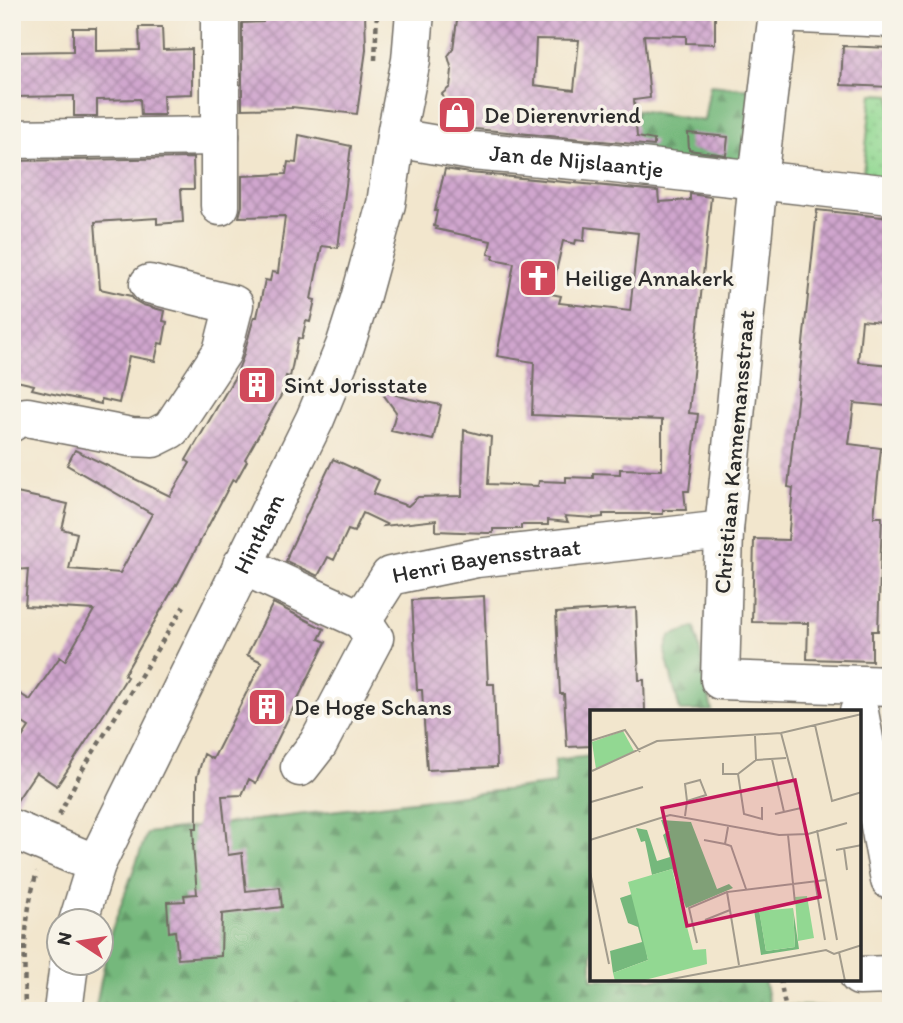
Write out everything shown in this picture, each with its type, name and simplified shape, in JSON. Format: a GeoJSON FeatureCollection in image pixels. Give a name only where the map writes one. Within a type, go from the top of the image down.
{"type":"FeatureCollection","features":[{"type":"Feature","properties":{"kind":"street"},"geometry":{"type":"LineString","coordinates":[[220,12],[220,206]]}},
{"type":"Feature","properties":{"kind":"street","name":"Hintham"},"geometry":{"type":"LineString","coordinates":[[396,12],[396,134]]}},
{"type":"Feature","properties":{"kind":"street","name":"Hintham"},"geometry":{"type":"LineString","coordinates":[[82,908],[96,864],[315,419],[345,346],[386,204],[396,134],[411,60],[415,12]]}},
{"type":"Feature","properties":{"kind":"street"},"geometry":{"type":"LineString","coordinates":[[778,13],[891,18]]}},
{"type":"Feature","properties":{"kind":"street","name":"Christiaan Kannemansstraat"},"geometry":{"type":"LineString","coordinates":[[778,13],[758,179],[723,530],[723,696],[866,699]]}},
{"type":"Feature","properties":{"kind":"street","name":"Jan de Nijslaantje"},"geometry":{"type":"LineString","coordinates":[[396,134],[472,152],[596,162],[891,195]]}},
{"type":"Feature","properties":{"kind":"street"},"geometry":{"type":"LineString","coordinates":[[12,139],[220,136]]}},
{"type":"Feature","properties":{"kind":"street"},"geometry":{"type":"LineString","coordinates":[[12,422],[27,417],[131,437],[153,438],[171,429],[222,352],[234,305],[149,284]]}},
{"type":"Feature","properties":{"kind":"street","name":"Henri Bayensstraat"},"geometry":{"type":"LineString","coordinates":[[362,620],[390,576],[477,558],[723,530]]}},
{"type":"Feature","properties":{"kind":"street"},"geometry":{"type":"LineString","coordinates":[[242,565],[362,620],[374,638],[318,744],[300,767]]}},
{"type":"Feature","properties":{"kind":"street"},"geometry":{"type":"LineString","coordinates":[[866,699],[890,880]]}},
{"type":"Feature","properties":{"kind":"street"},"geometry":{"type":"LineString","coordinates":[[29,836],[96,864]]}},
{"type":"Feature","properties":{"kind":"street"},"geometry":{"type":"LineString","coordinates":[[861,976],[891,975]]}},
{"type":"Feature","properties":{"kind":"street"},"geometry":{"type":"LineString","coordinates":[[63,1011],[67,978]]}},
{"type":"Feature","properties":{"kind":"path"},"geometry":{"type":"LineString","coordinates":[[375,65],[377,12]]}},
{"type":"Feature","properties":{"kind":"path"},"geometry":{"type":"LineString","coordinates":[[25,1011],[26,925],[34,881],[29,836],[62,808],[81,772],[186,603]]}},
{"type":"Feature","properties":{"kind":"path"},"geometry":{"type":"LineString","coordinates":[[780,981],[786,1011]]}},
{"type":"Feature","properties":{"kind":"green space"},"geometry":{"type":"Polygon","coordinates":[[[710,85],[761,90],[753,175],[628,161],[637,110],[704,121],[710,85]]]}},
{"type":"Feature","properties":{"kind":"green space"},"geometry":{"type":"Polygon","coordinates":[[[872,94],[891,95],[891,186],[862,182],[872,94]]]}},
{"type":"Feature","properties":{"kind":"green space"},"geometry":{"type":"Polygon","coordinates":[[[695,627],[712,710],[680,710],[665,652],[670,636],[695,627]]]}},
{"type":"Feature","properties":{"kind":"green space"},"geometry":{"type":"Polygon","coordinates":[[[590,756],[590,981],[764,981],[769,1005],[730,1011],[198,1011],[197,1000],[170,999],[171,1011],[95,1011],[102,978],[116,978],[116,918],[147,833],[555,784],[555,760],[590,756]]]}},
{"type":"Feature","properties":{"kind":"green space"},"geometry":{"type":"Polygon","coordinates":[[[769,1005],[891,1009],[891,1011],[722,1011],[769,1005]]]}},
{"type":"Feature","properties":{"kind":"building"},"geometry":{"type":"Polygon","coordinates":[[[263,12],[365,12],[366,50],[357,114],[292,107],[242,109],[242,23],[263,22],[263,12]]]}},
{"type":"Feature","properties":{"kind":"building"},"geometry":{"type":"Polygon","coordinates":[[[461,12],[715,12],[715,44],[686,43],[686,36],[644,35],[650,98],[634,100],[637,137],[654,140],[654,146],[475,129],[446,123],[447,105],[442,94],[450,87],[452,70],[448,56],[453,49],[461,12]],[[536,39],[534,85],[574,90],[579,40],[536,39]]]}},
{"type":"Feature","properties":{"kind":"building"},"geometry":{"type":"Polygon","coordinates":[[[139,27],[162,27],[163,50],[192,49],[192,94],[163,95],[164,115],[141,115],[140,99],[97,100],[97,116],[74,116],[74,96],[12,97],[12,52],[73,51],[73,28],[96,28],[96,51],[140,50],[139,27]]]}},
{"type":"Feature","properties":{"kind":"building"},"geometry":{"type":"Polygon","coordinates":[[[843,46],[891,48],[891,87],[841,85],[843,46]]]}},
{"type":"Feature","properties":{"kind":"building"},"geometry":{"type":"Polygon","coordinates":[[[688,133],[728,137],[726,155],[689,150],[688,133]]]}},
{"type":"Feature","properties":{"kind":"building"},"geometry":{"type":"Polygon","coordinates":[[[299,135],[351,146],[338,248],[322,246],[311,299],[315,300],[310,322],[306,321],[302,339],[298,338],[290,377],[286,376],[282,394],[245,459],[247,461],[236,481],[233,479],[177,585],[124,675],[127,677],[104,714],[57,786],[36,772],[12,808],[12,753],[29,727],[12,716],[12,689],[30,700],[60,657],[65,661],[94,610],[25,606],[28,569],[12,570],[12,492],[68,504],[62,529],[77,533],[69,569],[120,573],[152,514],[67,465],[75,450],[170,496],[190,463],[186,460],[236,375],[254,317],[257,317],[265,280],[270,281],[272,272],[278,273],[285,216],[239,217],[242,206],[242,176],[286,174],[288,162],[296,163],[299,135]]]}},
{"type":"Feature","properties":{"kind":"building"},"geometry":{"type":"Polygon","coordinates":[[[193,158],[194,189],[181,189],[183,222],[157,224],[157,218],[95,222],[100,289],[131,296],[143,305],[165,311],[163,321],[167,322],[163,344],[159,343],[155,361],[129,356],[119,403],[101,399],[101,404],[49,393],[32,389],[34,385],[12,380],[12,161],[193,158]]]}},
{"type":"Feature","properties":{"kind":"building"},"geometry":{"type":"Polygon","coordinates":[[[445,169],[658,191],[659,202],[690,200],[690,194],[711,197],[689,413],[698,414],[689,491],[684,491],[686,510],[663,510],[663,514],[603,514],[603,517],[595,518],[565,516],[568,522],[548,520],[548,525],[493,529],[493,533],[436,531],[436,520],[384,526],[386,524],[363,513],[354,532],[348,530],[334,560],[328,557],[318,576],[286,561],[333,459],[379,480],[373,494],[408,506],[418,497],[462,496],[464,430],[491,437],[488,484],[538,486],[539,481],[566,482],[566,477],[593,478],[593,473],[620,474],[620,469],[662,470],[662,420],[532,415],[534,362],[497,356],[514,263],[493,259],[494,255],[488,254],[491,241],[436,229],[435,211],[445,169]],[[585,227],[584,241],[576,240],[575,244],[563,241],[551,294],[561,296],[559,303],[630,311],[638,233],[585,227]]]}},
{"type":"Feature","properties":{"kind":"building"},"geometry":{"type":"Polygon","coordinates":[[[817,210],[891,218],[891,323],[862,320],[858,362],[891,365],[891,398],[887,398],[886,406],[854,403],[849,444],[881,448],[874,517],[882,517],[878,631],[872,631],[872,661],[807,659],[808,623],[752,622],[754,539],[788,540],[793,488],[788,487],[817,210]]]}},
{"type":"Feature","properties":{"kind":"building"},"geometry":{"type":"Polygon","coordinates":[[[380,390],[441,405],[433,440],[391,431],[396,412],[380,390]]]}},
{"type":"Feature","properties":{"kind":"building"},"geometry":{"type":"Polygon","coordinates":[[[484,596],[488,684],[494,684],[497,767],[427,770],[422,690],[417,690],[412,600],[484,596]]]}},
{"type":"Feature","properties":{"kind":"building"},"geometry":{"type":"Polygon","coordinates":[[[273,603],[324,629],[319,639],[326,642],[256,783],[249,779],[242,795],[222,796],[228,855],[242,853],[246,891],[280,887],[282,907],[222,914],[221,956],[178,959],[175,931],[169,932],[167,902],[185,901],[184,895],[197,894],[193,828],[197,828],[197,777],[204,754],[213,759],[262,662],[247,655],[273,603]]]}},
{"type":"Feature","properties":{"kind":"building"},"geometry":{"type":"Polygon","coordinates":[[[636,608],[639,680],[644,680],[645,710],[590,710],[590,746],[567,747],[564,694],[560,694],[556,613],[636,608]]]}},
{"type":"Feature","properties":{"kind":"place","name":"De Dierenvriend"},"geometry":{"type":"Point","coordinates":[457,115]}},
{"type":"Feature","properties":{"kind":"place","name":"Heilige Annakerk"},"geometry":{"type":"Point","coordinates":[538,278]}},
{"type":"Feature","properties":{"kind":"place","name":"Sint Jorisstate"},"geometry":{"type":"Point","coordinates":[257,385]}},
{"type":"Feature","properties":{"kind":"place","name":"De Hoge Schans"},"geometry":{"type":"Point","coordinates":[267,707]}}]}
